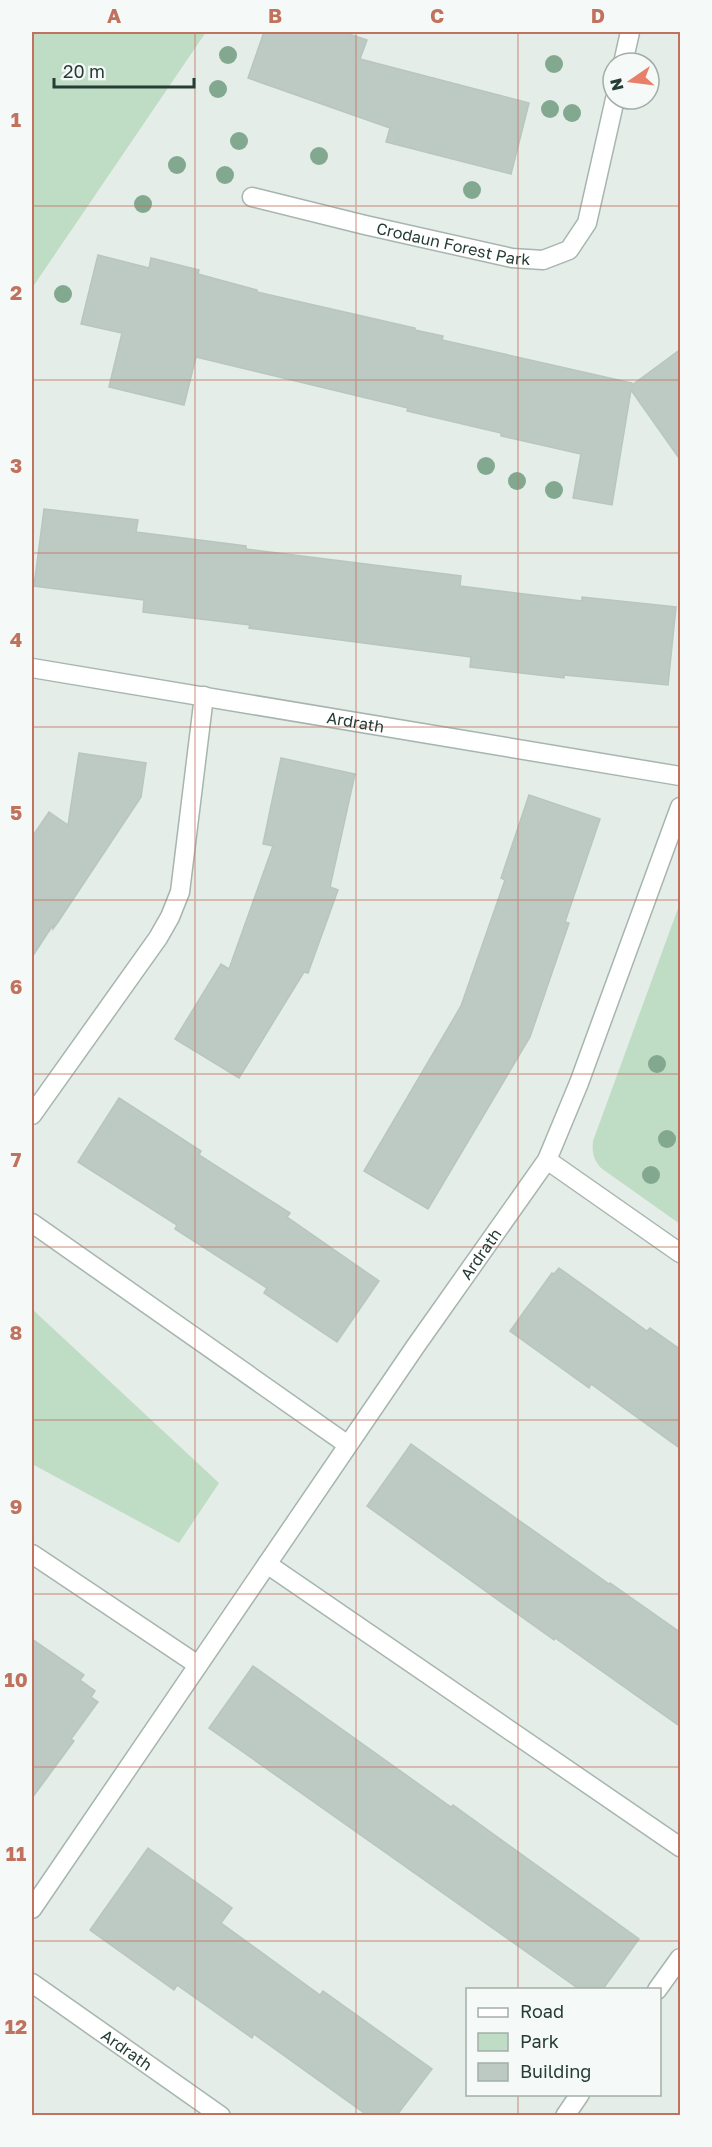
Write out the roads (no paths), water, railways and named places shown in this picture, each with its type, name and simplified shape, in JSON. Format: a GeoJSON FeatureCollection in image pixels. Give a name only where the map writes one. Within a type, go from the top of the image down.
{"type":"FeatureCollection","features":[{"type":"Feature","properties":{"kind":"street"},"geometry":{"type":"LineString","coordinates":[[626,51],[630,32]]}},
{"type":"Feature","properties":{"kind":"street","name":"Crodaun Forest Park"},"geometry":{"type":"LineString","coordinates":[[252,197],[512,258],[543,260],[569,250],[588,223],[612,111]]}},
{"type":"Feature","properties":{"kind":"street","name":"Ardrath"},"geometry":{"type":"LineString","coordinates":[[32,668],[681,776]]}},
{"type":"Feature","properties":{"kind":"street"},"geometry":{"type":"LineString","coordinates":[[32,1115],[158,938],[170,917],[180,892],[204,696]]}},
{"type":"Feature","properties":{"kind":"street","name":"Ardrath"},"geometry":{"type":"LineString","coordinates":[[32,1909],[415,1347],[547,1160],[579,1083],[681,807]]}},
{"type":"Feature","properties":{"kind":"street"},"geometry":{"type":"LineString","coordinates":[[547,1160],[681,1253]]}},
{"type":"Feature","properties":{"kind":"street"},"geometry":{"type":"LineString","coordinates":[[32,1223],[348,1445]]}},
{"type":"Feature","properties":{"kind":"street"},"geometry":{"type":"LineString","coordinates":[[32,1554],[198,1665]]}},
{"type":"Feature","properties":{"kind":"street"},"geometry":{"type":"LineString","coordinates":[[267,1564],[681,1847]]}},
{"type":"Feature","properties":{"kind":"street"},"geometry":{"type":"LineString","coordinates":[[658,1988],[681,1958]]}},
{"type":"Feature","properties":{"kind":"street","name":"Ardrath"},"geometry":{"type":"LineString","coordinates":[[32,1983],[221,2115]]}},
{"type":"Feature","properties":{"kind":"street"},"geometry":{"type":"LineString","coordinates":[[565,2115],[579,2096]]}}]}
